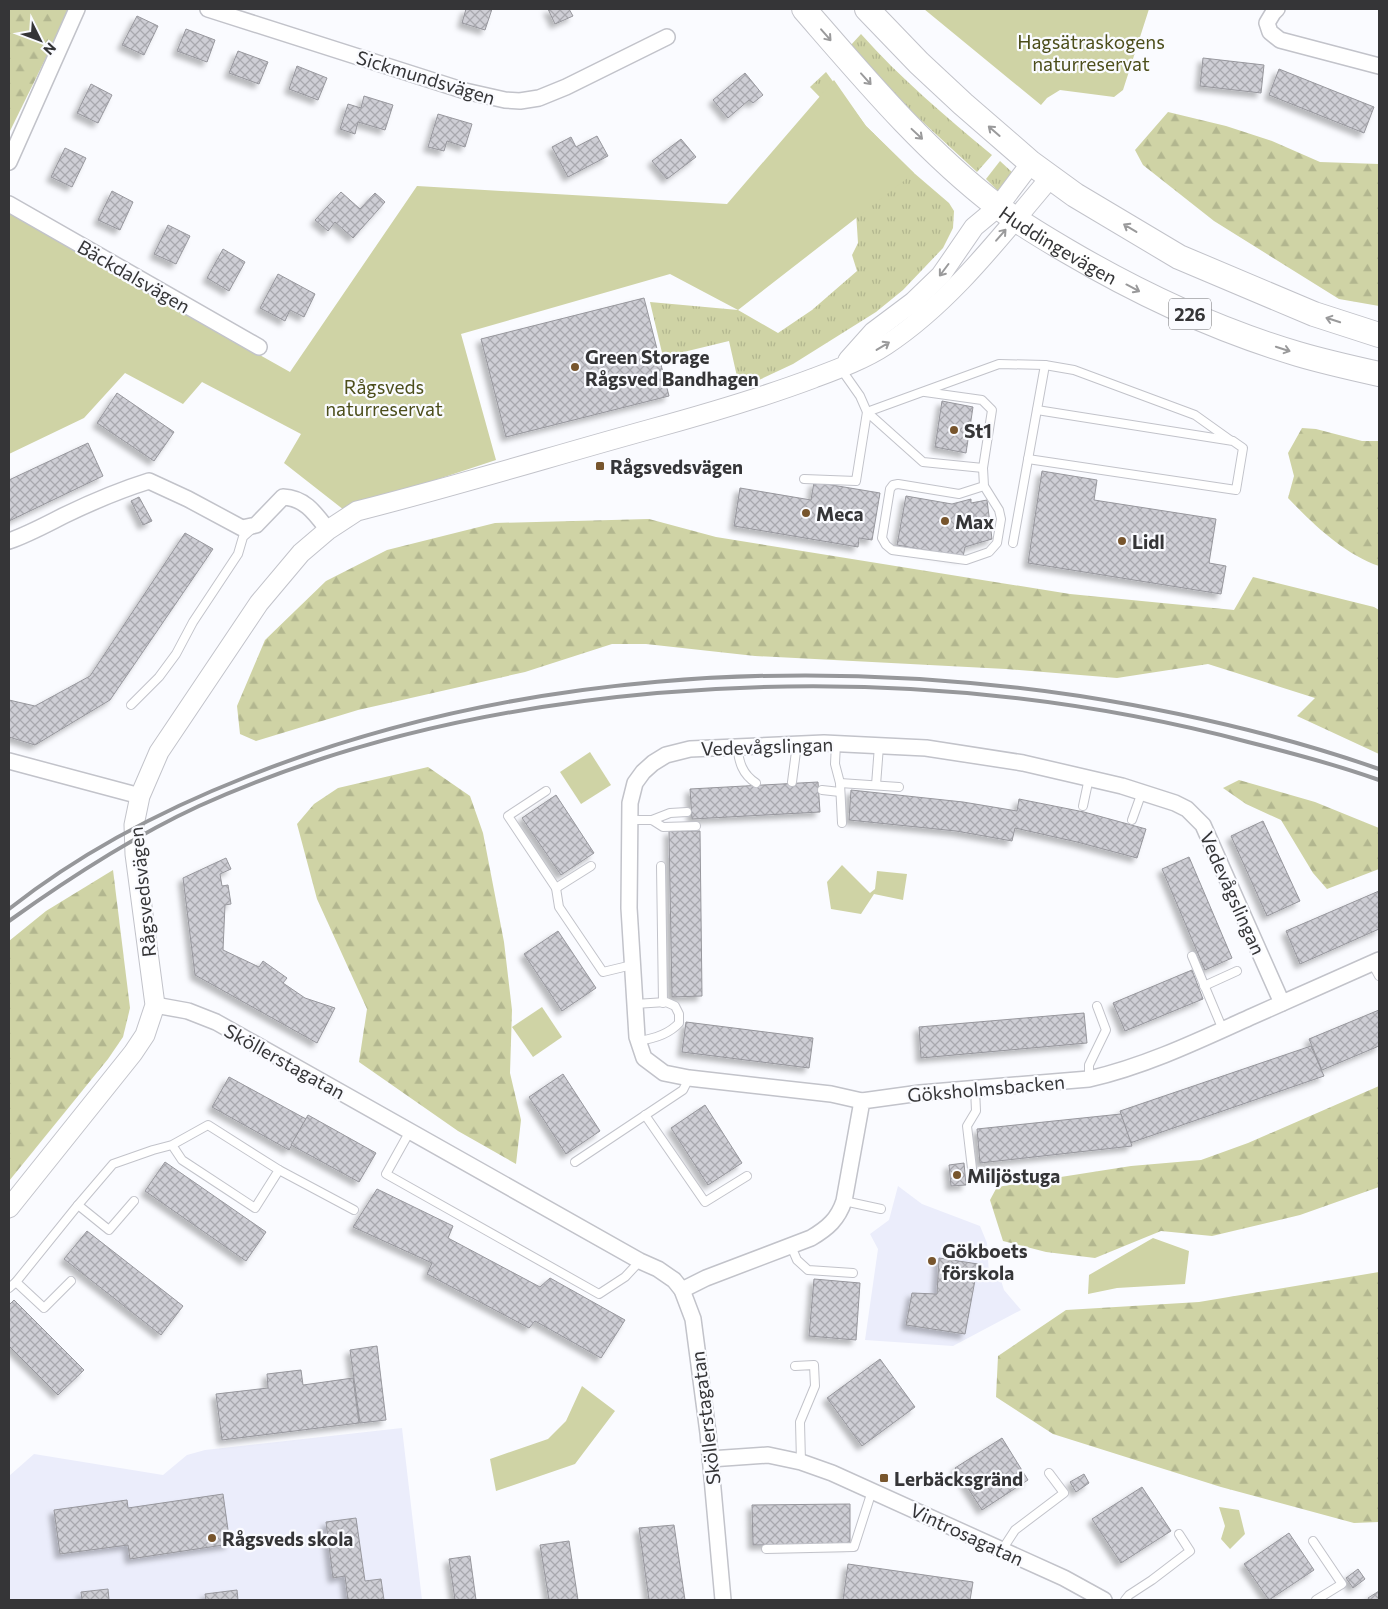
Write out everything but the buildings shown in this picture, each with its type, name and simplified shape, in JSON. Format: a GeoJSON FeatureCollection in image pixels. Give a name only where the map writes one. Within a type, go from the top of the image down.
{"type":"FeatureCollection","features":[{"type":"Feature","properties":{"kind":"main road","name":"Huddingevägen"},"geometry":{"type":"LineString","coordinates":[[804,9],[907,125],[962,177],[1039,234],[1145,294],[1204,321],[1299,355],[1379,374]]}},
{"type":"Feature","properties":{"kind":"main road","name":"226"},"geometry":{"type":"LineString","coordinates":[[867,9],[955,97],[1031,163],[1074,195],[1179,257],[1314,314],[1379,335]]}},
{"type":"Feature","properties":{"kind":"street"},"geometry":{"type":"LineString","coordinates":[[9,162],[77,9]]}},
{"type":"Feature","properties":{"kind":"street","name":"Sickmundsvägen"},"geometry":{"type":"LineString","coordinates":[[208,9],[465,91],[505,100],[520,101],[539,98],[566,87],[667,37]]}},
{"type":"Feature","properties":{"kind":"street"},"geometry":{"type":"LineString","coordinates":[[1277,9],[1267,23],[1270,32],[1280,40],[1379,66]]}},
{"type":"Feature","properties":{"kind":"street","name":"Rågsvedsvägen"},"geometry":{"type":"LineString","coordinates":[[9,1208],[134,1053],[145,1035],[155,1005],[135,854],[134,825],[140,796],[159,752],[259,603],[301,553],[328,530],[357,511],[699,416],[778,392],[840,368],[884,346],[923,317],[971,269],[1007,212],[1031,163]]}},
{"type":"Feature","properties":{"kind":"street","name":"Rågsvedsvägen"},"geometry":{"type":"LineString","coordinates":[[840,368],[874,332],[913,302],[940,275],[974,227],[1007,212],[1050,178]]}},
{"type":"Feature","properties":{"kind":"street","name":"Bäckdalsvägen"},"geometry":{"type":"LineString","coordinates":[[9,204],[259,347]]}},
{"type":"Feature","properties":{"kind":"street"},"geometry":{"type":"LineString","coordinates":[[9,541],[117,492],[149,481],[188,499],[242,528],[256,525],[270,508],[283,497],[293,497],[306,504],[328,530]]}},
{"type":"Feature","properties":{"kind":"street","name":"Vedevågslingan"},"geometry":{"type":"LineString","coordinates":[[862,1101],[831,1094],[690,1078],[664,1073],[644,1058],[638,1041],[632,965],[629,908],[630,803],[635,783],[643,772],[666,755],[690,748],[797,744],[836,743],[926,748],[1014,762],[1089,778],[1142,792],[1187,809],[1203,825],[1282,1003]]}},
{"type":"Feature","properties":{"kind":"street"},"geometry":{"type":"LineString","coordinates":[[9,761],[140,796]]}},
{"type":"Feature","properties":{"kind":"street","name":"Göksholmsbacken"},"geometry":{"type":"LineString","coordinates":[[862,1101],[920,1093],[1089,1079],[1127,1069],[1223,1030],[1282,1003],[1377,967]]}},
{"type":"Feature","properties":{"kind":"street","name":"Sköllerstagatan"},"geometry":{"type":"LineString","coordinates":[[155,1005],[188,1012],[216,1022],[664,1272],[674,1280],[682,1290],[693,1319],[710,1459],[723,1600]]}},
{"type":"Feature","properties":{"kind":"street"},"geometry":{"type":"LineString","coordinates":[[682,1290],[706,1278],[812,1238],[827,1228],[841,1211],[844,1201],[862,1101]]}},
{"type":"Feature","properties":{"kind":"street","name":"Vintrosagatan"},"geometry":{"type":"LineString","coordinates":[[710,1459],[768,1456],[801,1462],[832,1473],[1064,1578],[1104,1600]]}},
{"type":"Feature","properties":{"kind":"lane"},"geometry":{"type":"LineString","coordinates":[[868,412],[999,364],[1045,365],[1074,370],[1195,416],[1243,448],[1236,490],[1028,458]]}},
{"type":"Feature","properties":{"kind":"lane"},"geometry":{"type":"LineString","coordinates":[[1013,543],[1045,365]]}},
{"type":"Feature","properties":{"kind":"lane"},"geometry":{"type":"LineString","coordinates":[[840,368],[860,396],[868,412],[923,462],[983,468]]}},
{"type":"Feature","properties":{"kind":"lane"},"geometry":{"type":"LineString","coordinates":[[923,392],[982,400],[992,410],[983,468],[984,486],[999,510],[1001,519],[997,543],[988,552],[966,560],[892,550],[886,545],[882,538],[890,489],[893,485],[898,484],[959,494],[984,486]]}},
{"type":"Feature","properties":{"kind":"lane"},"geometry":{"type":"LineString","coordinates":[[1037,410],[1232,441]]}},
{"type":"Feature","properties":{"kind":"lane"},"geometry":{"type":"LineString","coordinates":[[804,479],[856,480],[868,412]]}},
{"type":"Feature","properties":{"kind":"lane"},"geometry":{"type":"LineString","coordinates":[[131,705],[159,677],[176,654],[193,622],[238,554],[243,537],[256,525]]}},
{"type":"Feature","properties":{"kind":"lane"},"geometry":{"type":"LineString","coordinates":[[836,743],[835,764],[840,783],[842,823]]}},
{"type":"Feature","properties":{"kind":"lane"},"geometry":{"type":"LineString","coordinates":[[792,782],[797,744]]}},
{"type":"Feature","properties":{"kind":"lane"},"geometry":{"type":"LineString","coordinates":[[737,746],[739,764],[747,777],[756,783]]}},
{"type":"Feature","properties":{"kind":"lane"},"geometry":{"type":"LineString","coordinates":[[876,786],[879,746]]}},
{"type":"Feature","properties":{"kind":"lane"},"geometry":{"type":"LineString","coordinates":[[1082,806],[1089,778]]}},
{"type":"Feature","properties":{"kind":"lane"},"geometry":{"type":"LineString","coordinates":[[840,783],[899,787]]}},
{"type":"Feature","properties":{"kind":"lane"},"geometry":{"type":"LineString","coordinates":[[822,790],[840,792]]}},
{"type":"Feature","properties":{"kind":"lane"},"geometry":{"type":"LineString","coordinates":[[546,791],[508,816],[556,888],[559,907],[604,972],[632,965]]}},
{"type":"Feature","properties":{"kind":"lane"},"geometry":{"type":"LineString","coordinates":[[1132,820],[1142,792]]}},
{"type":"Feature","properties":{"kind":"lane"},"geometry":{"type":"LineString","coordinates":[[629,820],[652,820],[670,813],[687,812]]}},
{"type":"Feature","properties":{"kind":"lane"},"geometry":{"type":"LineString","coordinates":[[652,820],[663,827],[696,826]]}},
{"type":"Feature","properties":{"kind":"lane"},"geometry":{"type":"LineString","coordinates":[[556,888],[591,866]]}},
{"type":"Feature","properties":{"kind":"lane"},"geometry":{"type":"LineString","coordinates":[[660,866],[663,1003]]}},
{"type":"Feature","properties":{"kind":"lane"},"geometry":{"type":"LineString","coordinates":[[1192,956],[1223,1030]]}},
{"type":"Feature","properties":{"kind":"lane"},"geometry":{"type":"LineString","coordinates":[[1204,986],[1237,971]]}},
{"type":"Feature","properties":{"kind":"lane"},"geometry":{"type":"LineString","coordinates":[[635,1004],[663,1003],[675,1006],[679,1014],[679,1023],[674,1028],[638,1041]]}},
{"type":"Feature","properties":{"kind":"lane"},"geometry":{"type":"LineString","coordinates":[[1089,1079],[1089,1065],[1106,1030],[1097,1006]]}},
{"type":"Feature","properties":{"kind":"lane"},"geometry":{"type":"LineString","coordinates":[[575,1162],[683,1090],[690,1078]]}},
{"type":"Feature","properties":{"kind":"lane"},"geometry":{"type":"LineString","coordinates":[[974,1177],[967,1126],[976,1111],[975,1089]]}},
{"type":"Feature","properties":{"kind":"lane"},"geometry":{"type":"LineString","coordinates":[[645,1115],[705,1202],[747,1176]]}},
{"type":"Feature","properties":{"kind":"lane"},"geometry":{"type":"LineString","coordinates":[[9,1288],[16,1282],[113,1164],[172,1145],[208,1125],[279,1170],[354,1210]]}},
{"type":"Feature","properties":{"kind":"lane"},"geometry":{"type":"LineString","coordinates":[[410,1131],[386,1174],[599,1294],[626,1277],[640,1260]]}},
{"type":"Feature","properties":{"kind":"lane"},"geometry":{"type":"LineString","coordinates":[[172,1145],[182,1160],[255,1208],[279,1170]]}},
{"type":"Feature","properties":{"kind":"lane"},"geometry":{"type":"LineString","coordinates":[[78,1205],[109,1230],[134,1201]]}},
{"type":"Feature","properties":{"kind":"lane"},"geometry":{"type":"LineString","coordinates":[[844,1201],[881,1209]]}},
{"type":"Feature","properties":{"kind":"lane"},"geometry":{"type":"LineString","coordinates":[[791,1246],[797,1260],[808,1270],[853,1272]]}},
{"type":"Feature","properties":{"kind":"lane"},"geometry":{"type":"LineString","coordinates":[[16,1282],[44,1308],[72,1281]]}},
{"type":"Feature","properties":{"kind":"lane"},"geometry":{"type":"LineString","coordinates":[[795,1366],[814,1365],[816,1376],[815,1386],[800,1422],[801,1462]]}},
{"type":"Feature","properties":{"kind":"lane"},"geometry":{"type":"LineString","coordinates":[[1002,1550],[1015,1530],[1064,1493],[1049,1473]]}},
{"type":"Feature","properties":{"kind":"lane"},"geometry":{"type":"LineString","coordinates":[[766,1549],[854,1547],[872,1491]]}},
{"type":"Feature","properties":{"kind":"lane"},"geometry":{"type":"LineString","coordinates":[[1125,1600],[1129,1595],[1190,1551],[1179,1534]]}},
{"type":"Feature","properties":{"kind":"lane"},"geometry":{"type":"LineString","coordinates":[[1313,1541],[1342,1584],[1316,1600]]}},
{"type":"Feature","properties":{"kind":"shaded area","name":"Gökboets förskola"},"geometry":{"type":"Polygon","coordinates":[[[898,1186],[922,1204],[980,1226],[987,1243],[989,1274],[1000,1277],[1004,1290],[1021,1310],[953,1346],[865,1340],[878,1249],[870,1234],[889,1220],[898,1186]]]}},
{"type":"Feature","properties":{"kind":"shaded area","name":"Rågsveds skola"},"geometry":{"type":"Polygon","coordinates":[[[402,1428],[422,1600],[9,1600],[9,1476],[34,1454],[163,1475],[187,1455],[205,1450],[402,1428]]]}},
{"type":"Feature","properties":{"kind":"green space"},"geometry":{"type":"Polygon","coordinates":[[[9,9],[70,9],[9,133],[9,9]]]}},
{"type":"Feature","properties":{"kind":"green space","name":"Hagsätraskogens naturreservat"},"geometry":{"type":"Polygon","coordinates":[[[924,9],[1149,9],[1123,90],[1114,97],[1060,90],[1047,98],[1041,105],[924,9]]]}},
{"type":"Feature","properties":{"kind":"green space"},"geometry":{"type":"Polygon","coordinates":[[[861,34],[907,82],[992,155],[977,172],[913,113],[850,46],[861,34]]]}},
{"type":"Feature","properties":{"kind":"green space"},"geometry":{"type":"Polygon","coordinates":[[[826,72],[866,126],[914,173],[949,203],[954,211],[953,228],[943,248],[903,290],[876,312],[793,364],[759,380],[729,390],[728,384],[738,381],[729,341],[663,357],[650,302],[738,310],[778,333],[812,310],[857,271],[852,255],[858,243],[856,212],[845,123],[810,87],[826,72]]]}},
{"type":"Feature","properties":{"kind":"green space","name":"Rågsveds naturreservat"},"geometry":{"type":"Polygon","coordinates":[[[834,80],[866,126],[914,173],[738,310],[670,274],[461,334],[496,460],[344,510],[284,463],[301,434],[202,382],[183,404],[125,373],[84,418],[9,454],[9,213],[290,372],[417,186],[727,204],[834,80]]]}},
{"type":"Feature","properties":{"kind":"green space"},"geometry":{"type":"Polygon","coordinates":[[[1168,112],[1226,126],[1272,141],[1320,162],[1379,164],[1379,306],[1339,299],[1214,221],[1143,165],[1135,150],[1168,112]]]}},
{"type":"Feature","properties":{"kind":"green space"},"geometry":{"type":"Polygon","coordinates":[[[1000,161],[1014,174],[1001,194],[986,179],[1000,161]]]}},
{"type":"Feature","properties":{"kind":"green space"},"geometry":{"type":"Polygon","coordinates":[[[1302,428],[1316,429],[1362,441],[1379,441],[1379,566],[1366,561],[1330,538],[1288,498],[1294,476],[1288,453],[1302,428]]]}},
{"type":"Feature","properties":{"kind":"green space"},"geometry":{"type":"Polygon","coordinates":[[[649,519],[716,537],[1070,594],[1234,610],[1253,577],[1374,607],[1379,610],[1379,754],[1297,716],[1315,698],[1208,664],[1117,678],[1006,669],[755,656],[646,644],[612,644],[525,672],[358,710],[256,741],[240,734],[237,706],[265,640],[326,581],[387,550],[495,523],[649,519]]]}},
{"type":"Feature","properties":{"kind":"green space"},"geometry":{"type":"Polygon","coordinates":[[[590,752],[611,785],[581,804],[560,772],[590,752]]]}},
{"type":"Feature","properties":{"kind":"green space"},"geometry":{"type":"Polygon","coordinates":[[[428,767],[470,796],[483,833],[504,942],[512,1010],[510,1073],[521,1120],[516,1164],[458,1131],[359,1062],[367,1009],[317,899],[297,824],[314,804],[338,788],[428,767]]]}},
{"type":"Feature","properties":{"kind":"green space"},"geometry":{"type":"Polygon","coordinates":[[[1239,780],[1315,802],[1379,828],[1379,869],[1327,889],[1313,873],[1281,820],[1246,804],[1223,788],[1239,780]]]}},
{"type":"Feature","properties":{"kind":"green space"},"geometry":{"type":"Polygon","coordinates":[[[842,865],[870,893],[875,889],[877,871],[907,874],[903,900],[874,894],[861,914],[831,909],[827,882],[842,865]]]}},
{"type":"Feature","properties":{"kind":"green space"},"geometry":{"type":"Polygon","coordinates":[[[113,870],[130,1008],[123,1037],[108,1059],[9,1181],[9,941],[46,911],[113,870]]]}},
{"type":"Feature","properties":{"kind":"green space"},"geometry":{"type":"Polygon","coordinates":[[[542,1007],[562,1037],[533,1057],[512,1027],[542,1007]]]}},
{"type":"Feature","properties":{"kind":"green space"},"geometry":{"type":"Polygon","coordinates":[[[1379,1086],[1379,1187],[1300,1215],[1212,1236],[1161,1231],[1095,1258],[1046,1252],[1003,1241],[990,1200],[997,1187],[1131,1166],[1201,1160],[1248,1143],[1379,1086]]]}},
{"type":"Feature","properties":{"kind":"green space"},"geometry":{"type":"Polygon","coordinates":[[[1153,1238],[1189,1251],[1185,1284],[1117,1288],[1088,1294],[1089,1275],[1153,1238]]]}},
{"type":"Feature","properties":{"kind":"green space"},"geometry":{"type":"Polygon","coordinates":[[[1379,1272],[1379,1522],[1354,1523],[1221,1487],[1053,1434],[996,1397],[998,1356],[1066,1310],[1199,1302],[1379,1272]]]}},
{"type":"Feature","properties":{"kind":"green space"},"geometry":{"type":"Polygon","coordinates":[[[582,1386],[615,1411],[575,1464],[496,1491],[490,1459],[548,1439],[566,1421],[582,1386]]]}},
{"type":"Feature","properties":{"kind":"green space"},"geometry":{"type":"Polygon","coordinates":[[[1219,1507],[1239,1510],[1245,1534],[1230,1549],[1221,1539],[1225,1526],[1219,1507]]]}},
{"type":"Feature","properties":{"kind":"railway"},"geometry":{"type":"LineString","coordinates":[[9,909],[64,869],[123,834],[184,804],[246,777],[346,742],[448,714],[552,694],[657,682],[763,676],[869,677],[975,683],[1080,696],[1156,709],[1268,735],[1379,769]]}},
{"type":"Feature","properties":{"kind":"railway"},"geometry":{"type":"LineString","coordinates":[[9,921],[78,874],[149,831],[199,806],[254,783],[366,745],[423,730],[539,707],[598,699],[732,688],[806,686],[955,692],[1102,710],[1175,725],[1298,755],[1379,780]]}},
{"type":"Feature","properties":{"kind":"place","name":"Green Storage Rågsved Bandhagen"},"geometry":{"type":"Point","coordinates":[575,367]}},
{"type":"Feature","properties":{"kind":"place","name":"St1"},"geometry":{"type":"Point","coordinates":[954,430]}},
{"type":"Feature","properties":{"kind":"place","name":"Rågsvedsvägen"},"geometry":{"type":"Point","coordinates":[600,466]}},
{"type":"Feature","properties":{"kind":"place","name":"Meca"},"geometry":{"type":"Point","coordinates":[806,513]}},
{"type":"Feature","properties":{"kind":"place","name":"Max"},"geometry":{"type":"Point","coordinates":[945,521]}},
{"type":"Feature","properties":{"kind":"place","name":"Lidl"},"geometry":{"type":"Point","coordinates":[1122,541]}},
{"type":"Feature","properties":{"kind":"place","name":"Miljöstuga"},"geometry":{"type":"Point","coordinates":[957,1175]}},
{"type":"Feature","properties":{"kind":"place","name":"Gökboets förskola"},"geometry":{"type":"Point","coordinates":[932,1261]}},
{"type":"Feature","properties":{"kind":"place","name":"Lerbäcksgränd"},"geometry":{"type":"Point","coordinates":[884,1478]}},
{"type":"Feature","properties":{"kind":"place","name":"Rågsveds skola"},"geometry":{"type":"Point","coordinates":[212,1538]}}]}
